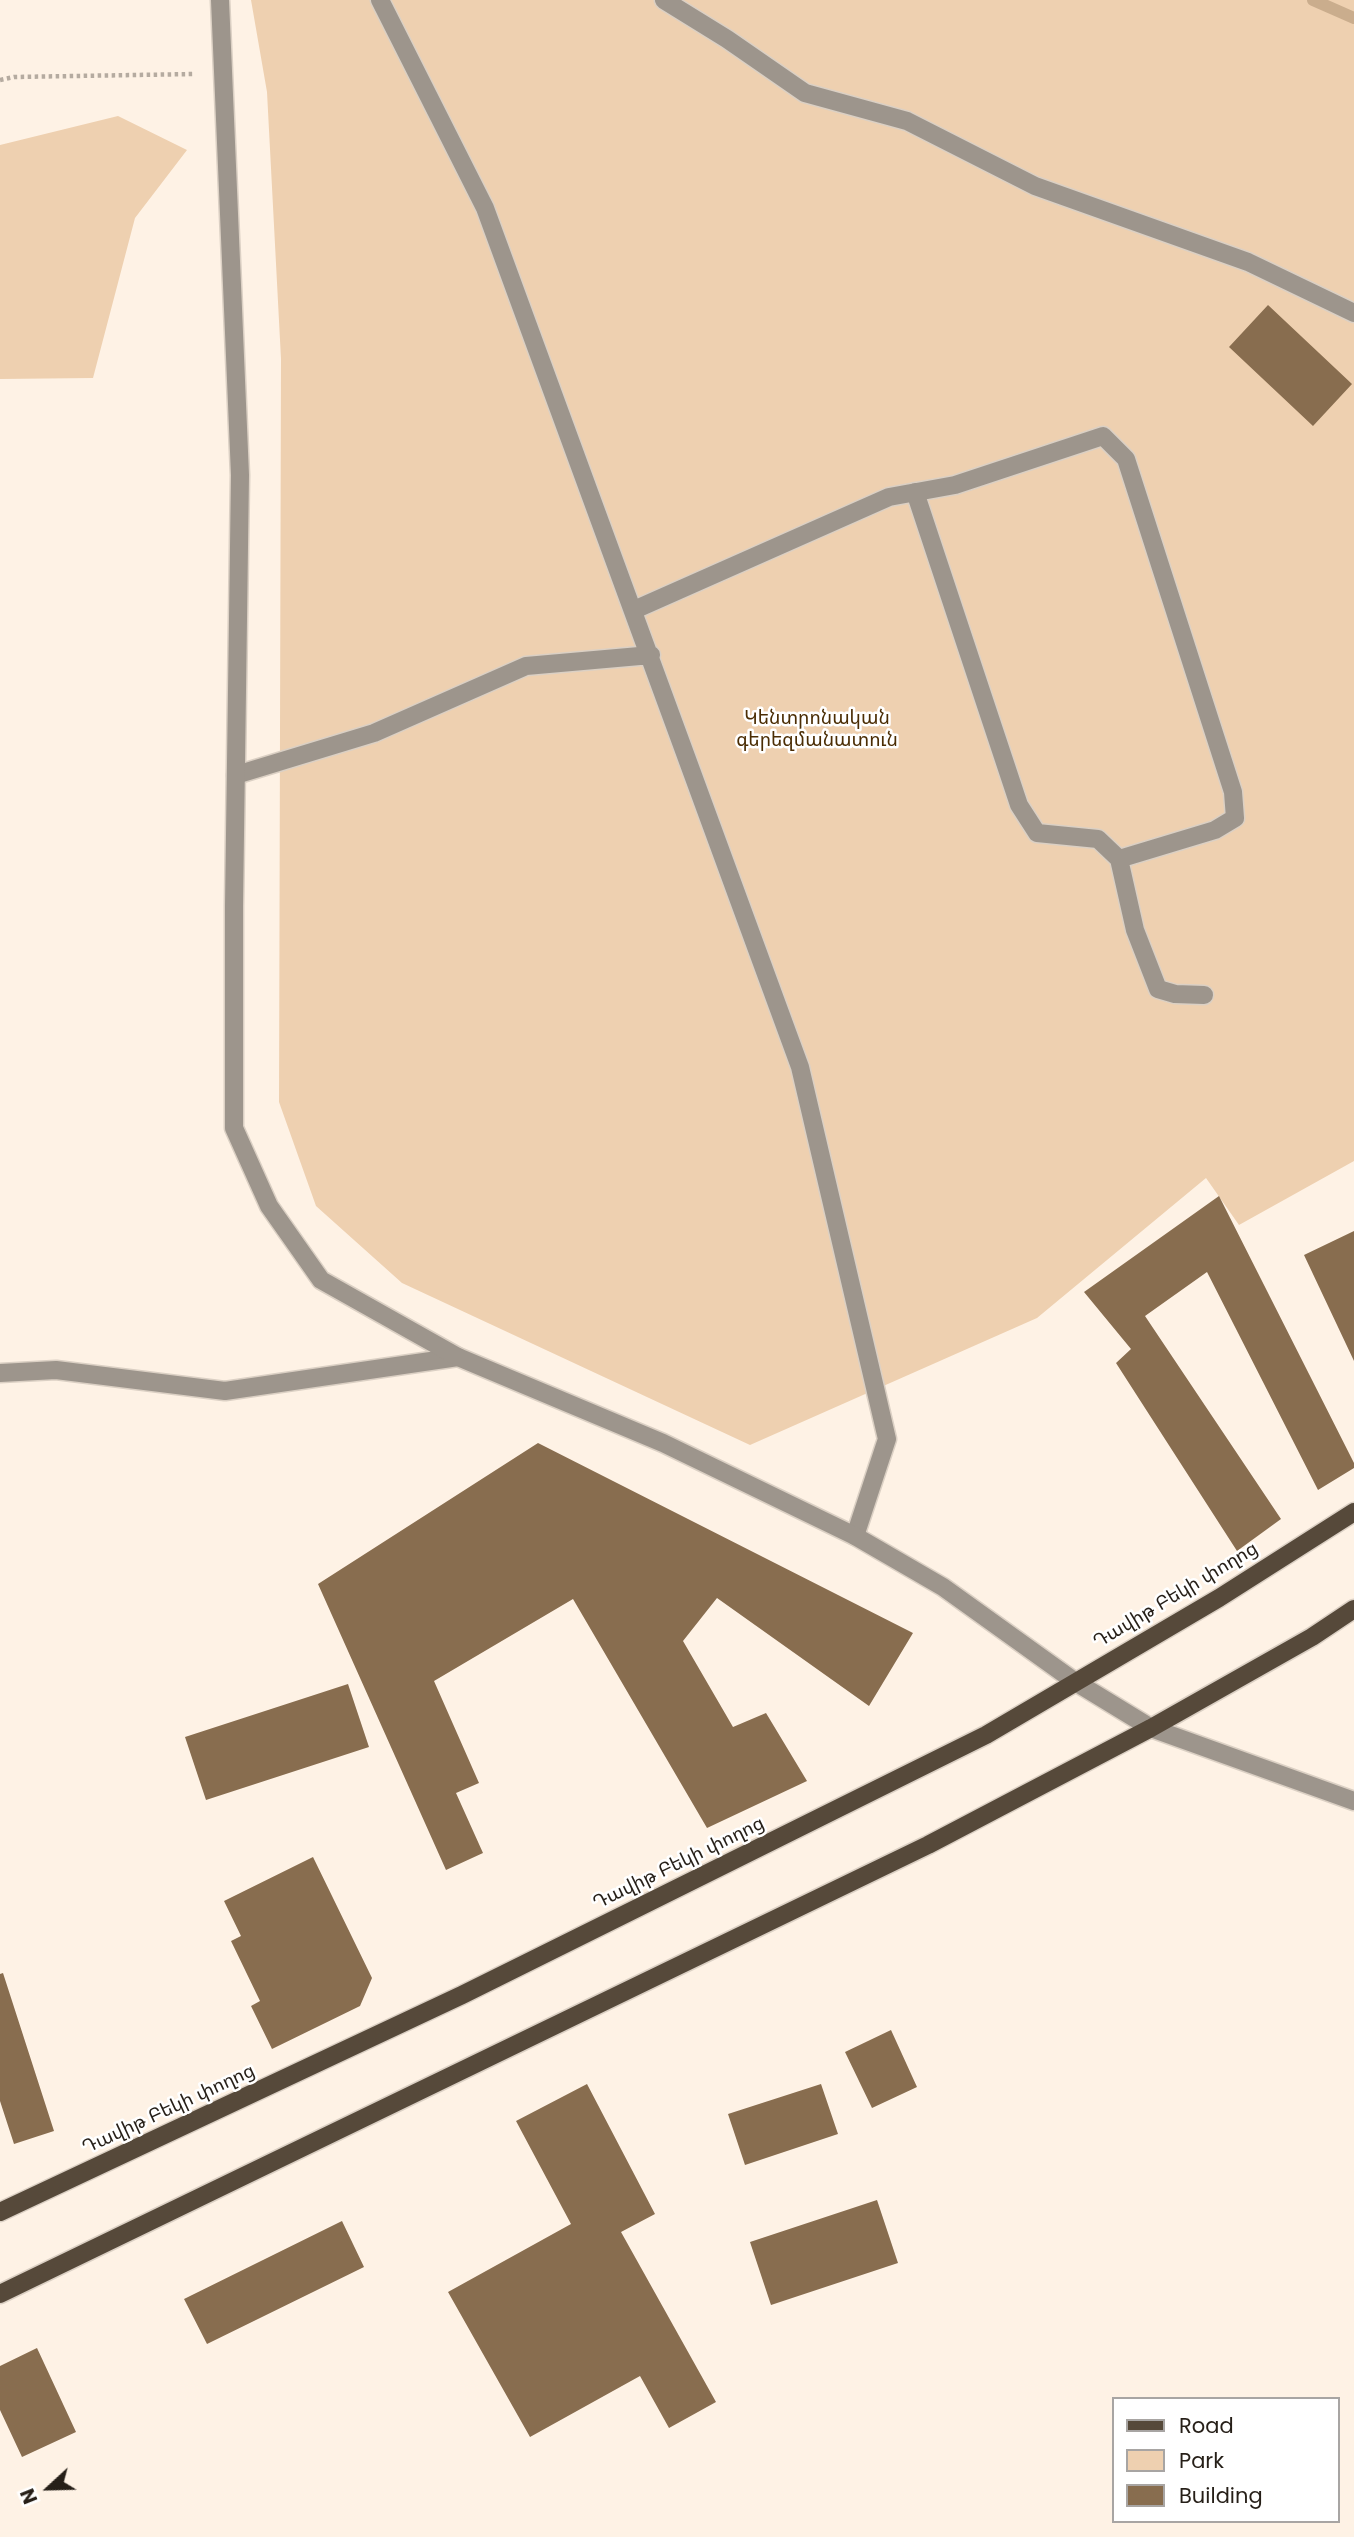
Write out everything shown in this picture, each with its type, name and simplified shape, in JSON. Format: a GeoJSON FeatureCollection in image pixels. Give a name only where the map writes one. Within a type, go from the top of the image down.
{"type":"FeatureCollection","features":[{"type":"Feature","properties":{"kind":"main road","name":"Դավիթ Բեկի փողոց"},"geometry":{"type":"LineString","coordinates":[[0,2212],[462,1995],[986,1735],[1219,1598],[1354,1512]]}},
{"type":"Feature","properties":{"kind":"main road"},"geometry":{"type":"LineString","coordinates":[[0,2294],[928,1845],[1151,1728],[1312,1637],[1354,1609]]}},
{"type":"Feature","properties":{"kind":"street"},"geometry":{"type":"LineString","coordinates":[[220,0],[240,475],[234,1128],[269,1206],[321,1280],[458,1357],[663,1443],[855,1536],[943,1587],[1074,1681],[1151,1728],[1354,1801]]}},
{"type":"Feature","properties":{"kind":"street"},"geometry":{"type":"LineString","coordinates":[[380,0],[485,208],[800,1067],[887,1439],[855,1536]]}},
{"type":"Feature","properties":{"kind":"street"},"geometry":{"type":"LineString","coordinates":[[664,0],[727,39],[805,93],[907,121],[1035,186],[1248,262],[1354,313]]}},
{"type":"Feature","properties":{"kind":"street"},"geometry":{"type":"LineString","coordinates":[[634,610],[889,497],[955,485],[1103,436],[1126,459],[1233,792],[1235,818],[1216,830],[1119,859]]}},
{"type":"Feature","properties":{"kind":"street"},"geometry":{"type":"LineString","coordinates":[[915,492],[1019,805],[1037,833],[1098,839],[1119,859],[1135,930],[1158,989],[1175,994],[1204,995]]}},
{"type":"Feature","properties":{"kind":"street"},"geometry":{"type":"LineString","coordinates":[[236,775],[374,733],[526,666],[651,655]]}},
{"type":"Feature","properties":{"kind":"street"},"geometry":{"type":"LineString","coordinates":[[0,1373],[55,1370],[225,1391],[458,1357]]}},
{"type":"Feature","properties":{"kind":"path"},"geometry":{"type":"LineString","coordinates":[[0,80],[14,77],[224,73]]}},
{"type":"Feature","properties":{"kind":"green space","name":"Կենտրոնական գերեզմանատուն"},"geometry":{"type":"Polygon","coordinates":[[[251,0],[1354,0],[1354,1161],[1239,1225],[1206,1178],[1037,1318],[750,1445],[402,1283],[316,1206],[279,1102],[281,359],[267,92],[251,0]]]}},
{"type":"Feature","properties":{"kind":"green space"},"geometry":{"type":"Polygon","coordinates":[[[118,116],[187,150],[135,218],[93,378],[0,379],[0,145],[118,116]]]}},
{"type":"Feature","properties":{"kind":"building"},"geometry":{"type":"Polygon","coordinates":[[[1268,305],[1352,384],[1313,426],[1229,347],[1268,305]]]}},
{"type":"Feature","properties":{"kind":"building"},"geometry":{"type":"Polygon","coordinates":[[[1219,1196],[1354,1463],[1354,1468],[1318,1490],[1207,1272],[1145,1316],[1281,1519],[1237,1551],[1116,1363],[1131,1349],[1084,1292],[1219,1196]]]}},
{"type":"Feature","properties":{"kind":"building"},"geometry":{"type":"Polygon","coordinates":[[[1354,1231],[1354,1361],[1304,1255],[1354,1231]]]}},
{"type":"Feature","properties":{"kind":"building"},"geometry":{"type":"Polygon","coordinates":[[[538,1443],[913,1633],[869,1706],[717,1598],[683,1641],[733,1727],[766,1713],[807,1781],[707,1828],[573,1599],[434,1681],[479,1783],[456,1793],[483,1853],[446,1870],[318,1584],[538,1443]]]}},
{"type":"Feature","properties":{"kind":"building"},"geometry":{"type":"Polygon","coordinates":[[[348,1684],[369,1747],[206,1800],[185,1737],[348,1684]]]}},
{"type":"Feature","properties":{"kind":"building"},"geometry":{"type":"Polygon","coordinates":[[[313,1857],[372,1978],[360,2006],[272,2049],[251,2006],[260,2001],[231,1941],[241,1936],[224,1901],[313,1857]]]}},
{"type":"Feature","properties":{"kind":"building"},"geometry":{"type":"Polygon","coordinates":[[[3,1973],[54,2131],[14,2144],[0,2101],[0,1974],[3,1973]]]}},
{"type":"Feature","properties":{"kind":"building"},"geometry":{"type":"Polygon","coordinates":[[[891,2030],[917,2087],[872,2108],[845,2052],[891,2030]]]}},
{"type":"Feature","properties":{"kind":"building"},"geometry":{"type":"Polygon","coordinates":[[[587,2084],[655,2214],[621,2232],[716,2402],[669,2428],[640,2376],[530,2437],[448,2292],[571,2224],[516,2121],[587,2084]]]}},
{"type":"Feature","properties":{"kind":"building"},"geometry":{"type":"Polygon","coordinates":[[[821,2084],[838,2134],[745,2165],[728,2114],[821,2084]]]}},
{"type":"Feature","properties":{"kind":"building"},"geometry":{"type":"Polygon","coordinates":[[[877,2200],[898,2263],[771,2305],[750,2242],[877,2200]]]}},
{"type":"Feature","properties":{"kind":"building"},"geometry":{"type":"Polygon","coordinates":[[[342,2221],[364,2267],[207,2344],[184,2299],[342,2221]]]}},
{"type":"Feature","properties":{"kind":"building"},"geometry":{"type":"Polygon","coordinates":[[[37,2348],[76,2432],[22,2457],[0,2410],[0,2366],[37,2348]]]}},
{"type":"Feature","properties":{"kind":"waterway"},"geometry":{"type":"LineString","coordinates":[[1313,0],[1354,18]]}}]}
